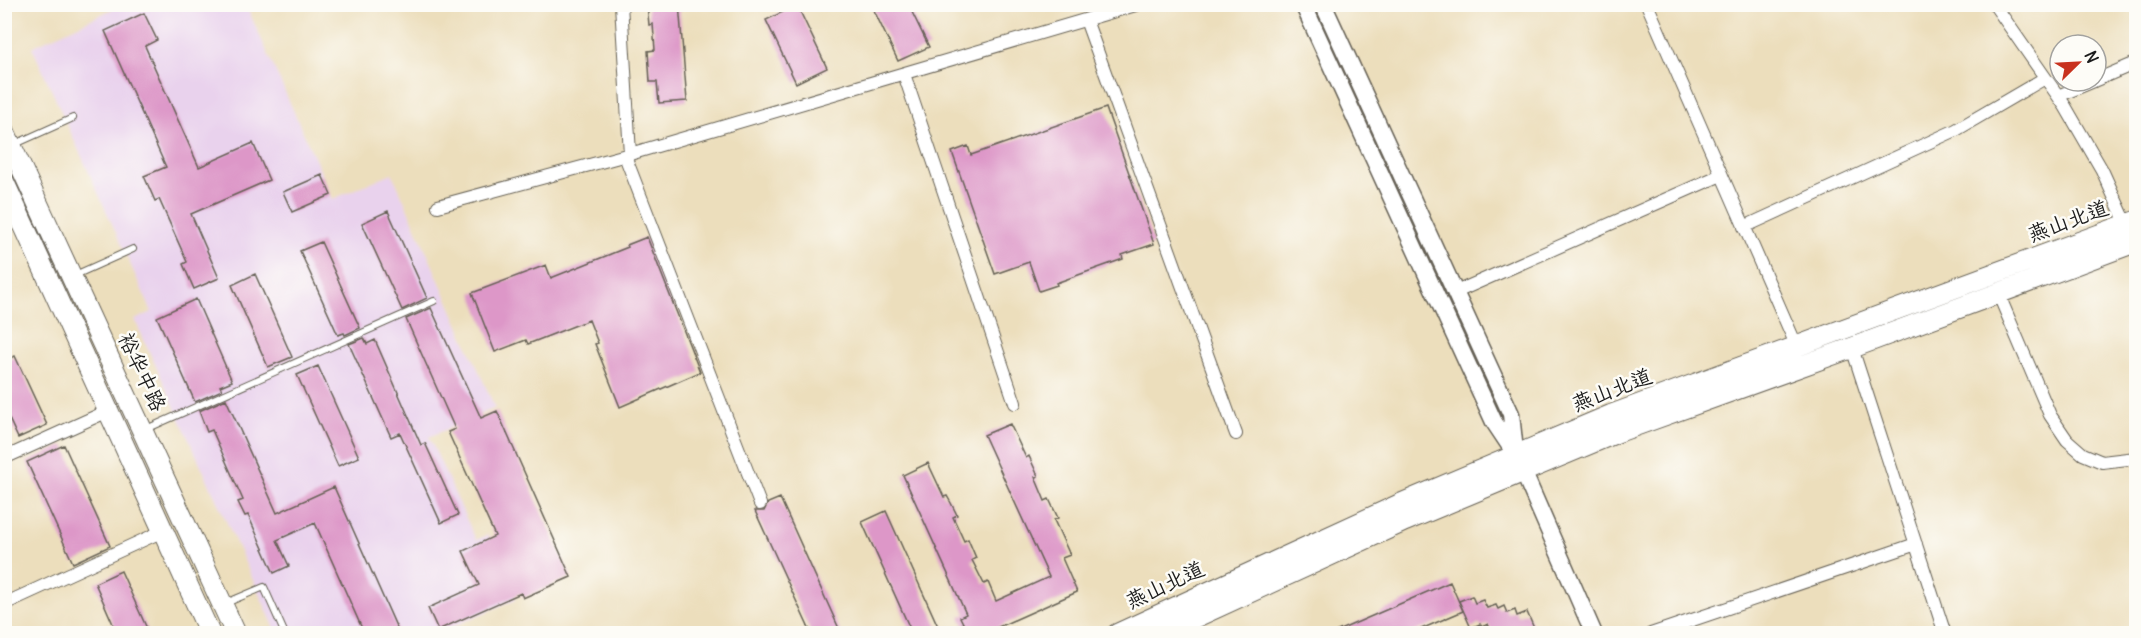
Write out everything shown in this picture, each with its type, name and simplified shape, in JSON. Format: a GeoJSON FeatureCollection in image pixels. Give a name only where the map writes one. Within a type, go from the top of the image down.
{"type":"FeatureCollection","features":[{"type":"Feature","properties":{"kind":"main road"},"geometry":{"type":"LineString","coordinates":[[1303,4],[1494,422],[1519,463],[1594,633]]}},
{"type":"Feature","properties":{"kind":"main road"},"geometry":{"type":"LineString","coordinates":[[1323,4],[1511,414],[1519,463]]}},
{"type":"Feature","properties":{"kind":"main road","name":"裕华中路"},"geometry":{"type":"LineString","coordinates":[[8,138],[236,633]]}},
{"type":"Feature","properties":{"kind":"main road"},"geometry":{"type":"LineString","coordinates":[[4,182],[210,633]]}},
{"type":"Feature","properties":{"kind":"main road","name":"燕山北道"},"geometry":{"type":"LineString","coordinates":[[1117,633],[1398,505],[1618,432],[1852,348],[1998,293],[2133,229]]}},
{"type":"Feature","properties":{"kind":"main road","name":"燕山北道"},"geometry":{"type":"LineString","coordinates":[[1159,633],[1405,521],[1611,415],[2133,229]]}},
{"type":"Feature","properties":{"kind":"street"},"geometry":{"type":"LineString","coordinates":[[621,4],[627,155],[760,504]]}},
{"type":"Feature","properties":{"kind":"street"},"geometry":{"type":"LineString","coordinates":[[438,206],[627,155],[1139,4]]}},
{"type":"Feature","properties":{"kind":"street"},"geometry":{"type":"LineString","coordinates":[[1647,4],[1797,347]]}},
{"type":"Feature","properties":{"kind":"street"},"geometry":{"type":"LineString","coordinates":[[1994,4],[2058,96],[2102,170],[2133,229]]}},
{"type":"Feature","properties":{"kind":"street"},"geometry":{"type":"LineString","coordinates":[[1086,20],[1236,434]]}},
{"type":"Feature","properties":{"kind":"street"},"geometry":{"type":"LineString","coordinates":[[2108,75],[2136,63]]}},
{"type":"Feature","properties":{"kind":"street"},"geometry":{"type":"LineString","coordinates":[[904,74],[1015,403]]}},
{"type":"Feature","properties":{"kind":"street"},"geometry":{"type":"LineString","coordinates":[[1744,227],[1956,130],[2045,78]]}},
{"type":"Feature","properties":{"kind":"street"},"geometry":{"type":"LineString","coordinates":[[2058,96],[2065,93]]}},
{"type":"Feature","properties":{"kind":"street"},"geometry":{"type":"LineString","coordinates":[[1456,292],[1722,175]]}},
{"type":"Feature","properties":{"kind":"street"},"geometry":{"type":"LineString","coordinates":[[1998,293],[2050,415],[2067,440],[2083,454],[2102,462],[2136,458]]}},
{"type":"Feature","properties":{"kind":"street"},"geometry":{"type":"LineString","coordinates":[[1852,348],[1945,633]]}},
{"type":"Feature","properties":{"kind":"street"},"geometry":{"type":"LineString","coordinates":[[4,459],[108,411]]}},
{"type":"Feature","properties":{"kind":"street"},"geometry":{"type":"LineString","coordinates":[[4,604],[163,531]]}},
{"type":"Feature","properties":{"kind":"street"},"geometry":{"type":"LineString","coordinates":[[1651,633],[1916,544]]}},
{"type":"Feature","properties":{"kind":"lane"},"geometry":{"type":"LineString","coordinates":[[8,138],[73,118]]}},
{"type":"Feature","properties":{"kind":"lane"},"geometry":{"type":"LineString","coordinates":[[72,276],[133,249]]}},
{"type":"Feature","properties":{"kind":"lane"},"geometry":{"type":"LineString","coordinates":[[143,431],[434,301]]}},
{"type":"Feature","properties":{"kind":"lane"},"geometry":{"type":"LineString","coordinates":[[222,604],[264,587],[285,633]]}},
{"type":"Feature","properties":{"kind":"shaded area"},"geometry":{"type":"Polygon","coordinates":[[[121,5],[246,5],[333,199],[392,173],[495,408],[429,437],[476,540],[488,535],[516,599],[438,633],[277,633],[135,320],[152,312],[32,47],[121,5]]]}},
{"type":"Feature","properties":{"kind":"building"},"geometry":{"type":"Polygon","coordinates":[[[647,4],[679,4],[687,101],[659,103],[657,82],[650,82],[648,51],[655,50],[653,24],[649,25],[647,4]]]}},
{"type":"Feature","properties":{"kind":"building"},"geometry":{"type":"Polygon","coordinates":[[[871,4],[908,4],[929,47],[898,61],[871,4]]]}},
{"type":"Feature","properties":{"kind":"building"},"geometry":{"type":"Polygon","coordinates":[[[797,5],[827,68],[796,83],[766,20],[797,5]]]}},
{"type":"Feature","properties":{"kind":"building"},"geometry":{"type":"Polygon","coordinates":[[[144,13],[157,40],[145,46],[199,167],[253,143],[269,180],[191,214],[219,278],[194,289],[183,264],[187,262],[159,199],[155,201],[144,176],[166,167],[105,31],[144,13]]]}},
{"type":"Feature","properties":{"kind":"building"},"geometry":{"type":"Polygon","coordinates":[[[1106,108],[1154,244],[1122,255],[1123,259],[1039,291],[1029,262],[995,274],[952,152],[968,146],[971,155],[1106,108]]]}},
{"type":"Feature","properties":{"kind":"building"},"geometry":{"type":"Polygon","coordinates":[[[322,175],[331,195],[292,212],[283,192],[322,175]]]}},
{"type":"Feature","properties":{"kind":"building"},"geometry":{"type":"Polygon","coordinates":[[[388,211],[427,298],[402,310],[362,223],[388,211]]]}},
{"type":"Feature","properties":{"kind":"building"},"geometry":{"type":"Polygon","coordinates":[[[647,237],[700,372],[620,407],[595,344],[598,343],[589,320],[528,344],[526,340],[495,352],[472,293],[546,265],[551,278],[647,237]]]}},
{"type":"Feature","properties":{"kind":"building"},"geometry":{"type":"Polygon","coordinates":[[[321,242],[360,328],[345,335],[344,333],[338,335],[300,251],[321,242]]]}},
{"type":"Feature","properties":{"kind":"building"},"geometry":{"type":"Polygon","coordinates":[[[255,274],[292,357],[268,367],[232,285],[255,274]]]}},
{"type":"Feature","properties":{"kind":"building"},"geometry":{"type":"Polygon","coordinates":[[[196,299],[232,381],[220,386],[222,390],[195,402],[157,317],[196,299]]]}},
{"type":"Feature","properties":{"kind":"building"},"geometry":{"type":"Polygon","coordinates":[[[431,308],[481,418],[497,411],[571,577],[523,598],[521,593],[438,630],[428,608],[479,585],[463,551],[495,536],[448,432],[455,429],[406,319],[431,308]]]}},
{"type":"Feature","properties":{"kind":"building"},"geometry":{"type":"Polygon","coordinates":[[[364,338],[367,344],[375,340],[421,445],[425,443],[458,515],[441,523],[400,433],[391,437],[349,344],[364,338]]]}},
{"type":"Feature","properties":{"kind":"building"},"geometry":{"type":"Polygon","coordinates":[[[15,356],[47,425],[18,438],[4,408],[4,361],[15,356]]]}},
{"type":"Feature","properties":{"kind":"building"},"geometry":{"type":"Polygon","coordinates":[[[318,366],[359,457],[338,466],[297,375],[318,366]]]}},
{"type":"Feature","properties":{"kind":"building"},"geometry":{"type":"Polygon","coordinates":[[[226,399],[277,513],[334,487],[399,633],[364,633],[315,523],[277,540],[289,566],[274,573],[248,515],[245,516],[238,502],[243,500],[212,430],[207,432],[199,411],[226,399]]]}},
{"type":"Feature","properties":{"kind":"building"},"geometry":{"type":"Polygon","coordinates":[[[1010,424],[1026,458],[1029,456],[1045,501],[1049,499],[1058,518],[1054,520],[1070,555],[1062,558],[1077,592],[985,633],[968,633],[960,617],[966,614],[903,475],[928,463],[944,497],[947,496],[957,515],[953,517],[964,541],[968,539],[976,558],[972,560],[984,584],[988,582],[996,601],[1049,577],[984,435],[1010,424]]]}},
{"type":"Feature","properties":{"kind":"building"},"geometry":{"type":"Polygon","coordinates":[[[64,445],[110,546],[73,563],[27,462],[64,445]]]}},
{"type":"Feature","properties":{"kind":"building"},"geometry":{"type":"Polygon","coordinates":[[[780,498],[841,633],[811,633],[755,511],[764,511],[768,503],[780,498]]]}},
{"type":"Feature","properties":{"kind":"building"},"geometry":{"type":"Polygon","coordinates":[[[886,511],[941,633],[912,633],[862,522],[886,511]]]}},
{"type":"Feature","properties":{"kind":"building"},"geometry":{"type":"Polygon","coordinates":[[[121,571],[149,633],[117,633],[95,583],[121,571]]]}},
{"type":"Feature","properties":{"kind":"building"},"geometry":{"type":"Polygon","coordinates":[[[1450,582],[1463,611],[1412,633],[1333,633],[1450,582]]]}},
{"type":"Feature","properties":{"kind":"building"},"geometry":{"type":"Polygon","coordinates":[[[1472,596],[1475,603],[1483,600],[1487,608],[1496,605],[1498,609],[1504,606],[1507,613],[1515,610],[1517,616],[1527,612],[1536,633],[1492,633],[1488,624],[1482,627],[1480,624],[1471,628],[1459,601],[1472,596]]]}}]}
